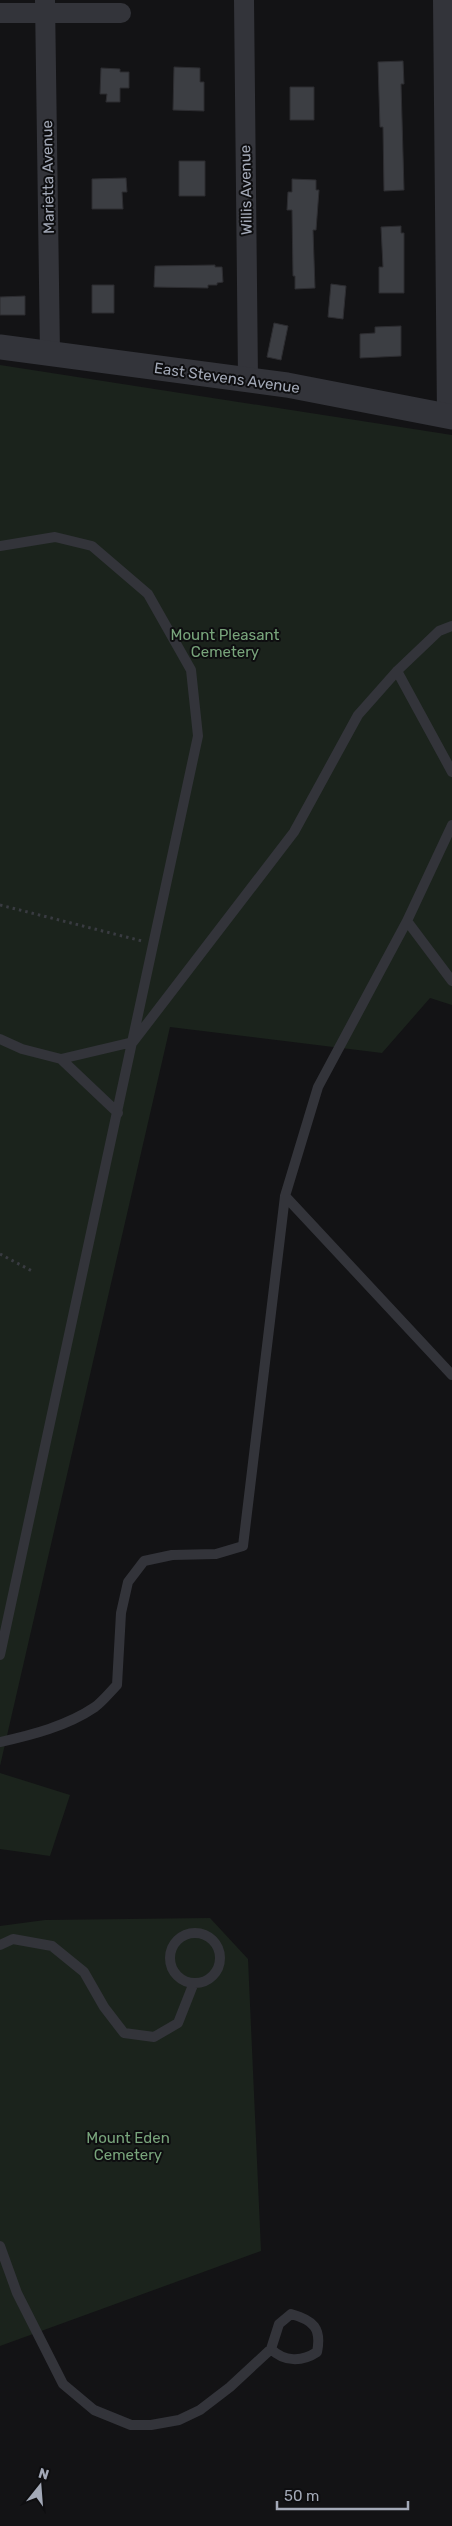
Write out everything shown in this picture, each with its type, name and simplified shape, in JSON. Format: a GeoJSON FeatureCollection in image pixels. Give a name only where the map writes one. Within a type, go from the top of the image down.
{"type":"FeatureCollection","features":[{"type":"Feature","properties":{"kind":"street","name":"Willis Avenue"},"geometry":{"type":"LineString","coordinates":[[244,0],[248,379]]}},
{"type":"Feature","properties":{"kind":"street"},"geometry":{"type":"LineString","coordinates":[[443,0],[449,417]]}},
{"type":"Feature","properties":{"kind":"street"},"geometry":{"type":"LineString","coordinates":[[0,13],[45,6],[121,13]]}},
{"type":"Feature","properties":{"kind":"street","name":"Marietta Avenue"},"geometry":{"type":"LineString","coordinates":[[45,6],[50,354]]}},
{"type":"Feature","properties":{"kind":"street","name":"East Stevens Avenue"},"geometry":{"type":"LineString","coordinates":[[0,348],[248,379],[449,417]]}},
{"type":"Feature","properties":{"kind":"lane"},"geometry":{"type":"LineString","coordinates":[[0,546],[55,537],[92,546],[148,594],[191,670],[198,736],[0,1655]]}},
{"type":"Feature","properties":{"kind":"lane"},"geometry":{"type":"LineString","coordinates":[[0,1039],[22,1049],[61,1059],[133,1042],[294,832],[358,716],[397,671],[439,631],[452,626]]}},
{"type":"Feature","properties":{"kind":"lane"},"geometry":{"type":"LineString","coordinates":[[397,671],[452,772]]}},
{"type":"Feature","properties":{"kind":"lane"},"geometry":{"type":"LineString","coordinates":[[0,1742],[34,1734],[63,1723],[96,1706],[117,1685],[121,1613],[128,1582],[144,1561],[172,1555],[216,1554],[243,1546],[285,1196],[290,1174],[318,1087],[406,921],[452,825]]}},
{"type":"Feature","properties":{"kind":"lane"},"geometry":{"type":"LineString","coordinates":[[406,921],[452,980]]}},
{"type":"Feature","properties":{"kind":"lane"},"geometry":{"type":"LineString","coordinates":[[61,1059],[118,1113]]}},
{"type":"Feature","properties":{"kind":"lane"},"geometry":{"type":"LineString","coordinates":[[285,1196],[451,1371]]}},
{"type":"Feature","properties":{"kind":"lane"},"geometry":{"type":"LineString","coordinates":[[197,1932],[215,1942],[222,1960],[210,1980],[193,1984],[175,1975],[169,1956],[176,1940],[197,1932]]}},
{"type":"Feature","properties":{"kind":"lane"},"geometry":{"type":"LineString","coordinates":[[0,1945],[13,1939],[52,1946],[84,1972],[104,2007],[124,2033],[154,2037],[178,2023],[193,1984]]}},
{"type":"Feature","properties":{"kind":"lane"},"geometry":{"type":"LineString","coordinates":[[0,2246],[17,2293],[63,2384],[94,2410],[131,2425],[151,2425],[179,2420],[200,2410],[230,2387],[271,2349],[279,2324],[291,2314],[307,2319],[317,2330],[319,2342],[317,2352],[306,2359],[296,2360],[277,2355],[271,2349]]}},
{"type":"Feature","properties":{"kind":"path"},"geometry":{"type":"LineString","coordinates":[[0,905],[154,944]]}},
{"type":"Feature","properties":{"kind":"path"},"geometry":{"type":"LineString","coordinates":[[0,1254],[32,1271]]}},
{"type":"Feature","properties":{"kind":"green space","name":"Mount Pleasant Cemetery"},"geometry":{"type":"Polygon","coordinates":[[[0,365],[452,435],[452,1005],[430,998],[382,1053],[170,1027],[0,1766],[0,365]]]}},
{"type":"Feature","properties":{"kind":"green space"},"geometry":{"type":"Polygon","coordinates":[[[0,1773],[70,1795],[50,1856],[0,1849],[0,1773]]]}},
{"type":"Feature","properties":{"kind":"green space","name":"Mount Eden Cemetery"},"geometry":{"type":"Polygon","coordinates":[[[210,1918],[248,1959],[261,2251],[0,2346],[0,1926],[45,1920],[210,1918]]]}},
{"type":"Feature","properties":{"kind":"building"},"geometry":{"type":"Polygon","coordinates":[[[403,61],[404,84],[401,84],[404,190],[384,191],[383,127],[380,127],[378,62],[403,61]]]}},
{"type":"Feature","properties":{"kind":"building"},"geometry":{"type":"Polygon","coordinates":[[[174,67],[200,68],[200,82],[204,82],[204,111],[173,110],[174,67]]]}},
{"type":"Feature","properties":{"kind":"building"},"geometry":{"type":"Polygon","coordinates":[[[101,68],[120,69],[120,72],[129,72],[129,88],[120,88],[120,102],[106,102],[107,94],[100,94],[101,68]]]}},
{"type":"Feature","properties":{"kind":"building"},"geometry":{"type":"Polygon","coordinates":[[[290,87],[314,87],[314,120],[290,120],[290,87]]]}},
{"type":"Feature","properties":{"kind":"building"},"geometry":{"type":"Polygon","coordinates":[[[179,161],[205,161],[205,196],[179,196],[179,161]]]}},
{"type":"Feature","properties":{"kind":"building"},"geometry":{"type":"Polygon","coordinates":[[[126,178],[127,192],[122,192],[123,209],[92,209],[92,179],[126,178]]]}},
{"type":"Feature","properties":{"kind":"building"},"geometry":{"type":"Polygon","coordinates":[[[292,179],[316,180],[316,190],[319,190],[316,230],[313,230],[315,288],[295,289],[295,276],[293,276],[292,210],[287,210],[288,192],[292,192],[292,179]]]}},
{"type":"Feature","properties":{"kind":"building"},"geometry":{"type":"Polygon","coordinates":[[[401,226],[401,233],[404,233],[404,293],[379,293],[379,267],[383,267],[381,227],[401,226]]]}},
{"type":"Feature","properties":{"kind":"building"},"geometry":{"type":"Polygon","coordinates":[[[215,265],[215,267],[222,267],[223,282],[217,283],[217,285],[208,285],[208,288],[154,287],[155,266],[215,265]]]}},
{"type":"Feature","properties":{"kind":"building"},"geometry":{"type":"Polygon","coordinates":[[[331,284],[346,286],[343,319],[328,317],[331,284]]]}},
{"type":"Feature","properties":{"kind":"building"},"geometry":{"type":"Polygon","coordinates":[[[92,285],[114,285],[114,313],[92,313],[92,285]]]}},
{"type":"Feature","properties":{"kind":"building"},"geometry":{"type":"Polygon","coordinates":[[[25,296],[25,315],[0,315],[0,297],[25,296]]]}},
{"type":"Feature","properties":{"kind":"building"},"geometry":{"type":"Polygon","coordinates":[[[274,323],[288,326],[281,360],[267,357],[274,323]]]}},
{"type":"Feature","properties":{"kind":"building"},"geometry":{"type":"Polygon","coordinates":[[[401,326],[401,356],[360,358],[360,334],[375,333],[375,327],[401,326]]]}}]}
